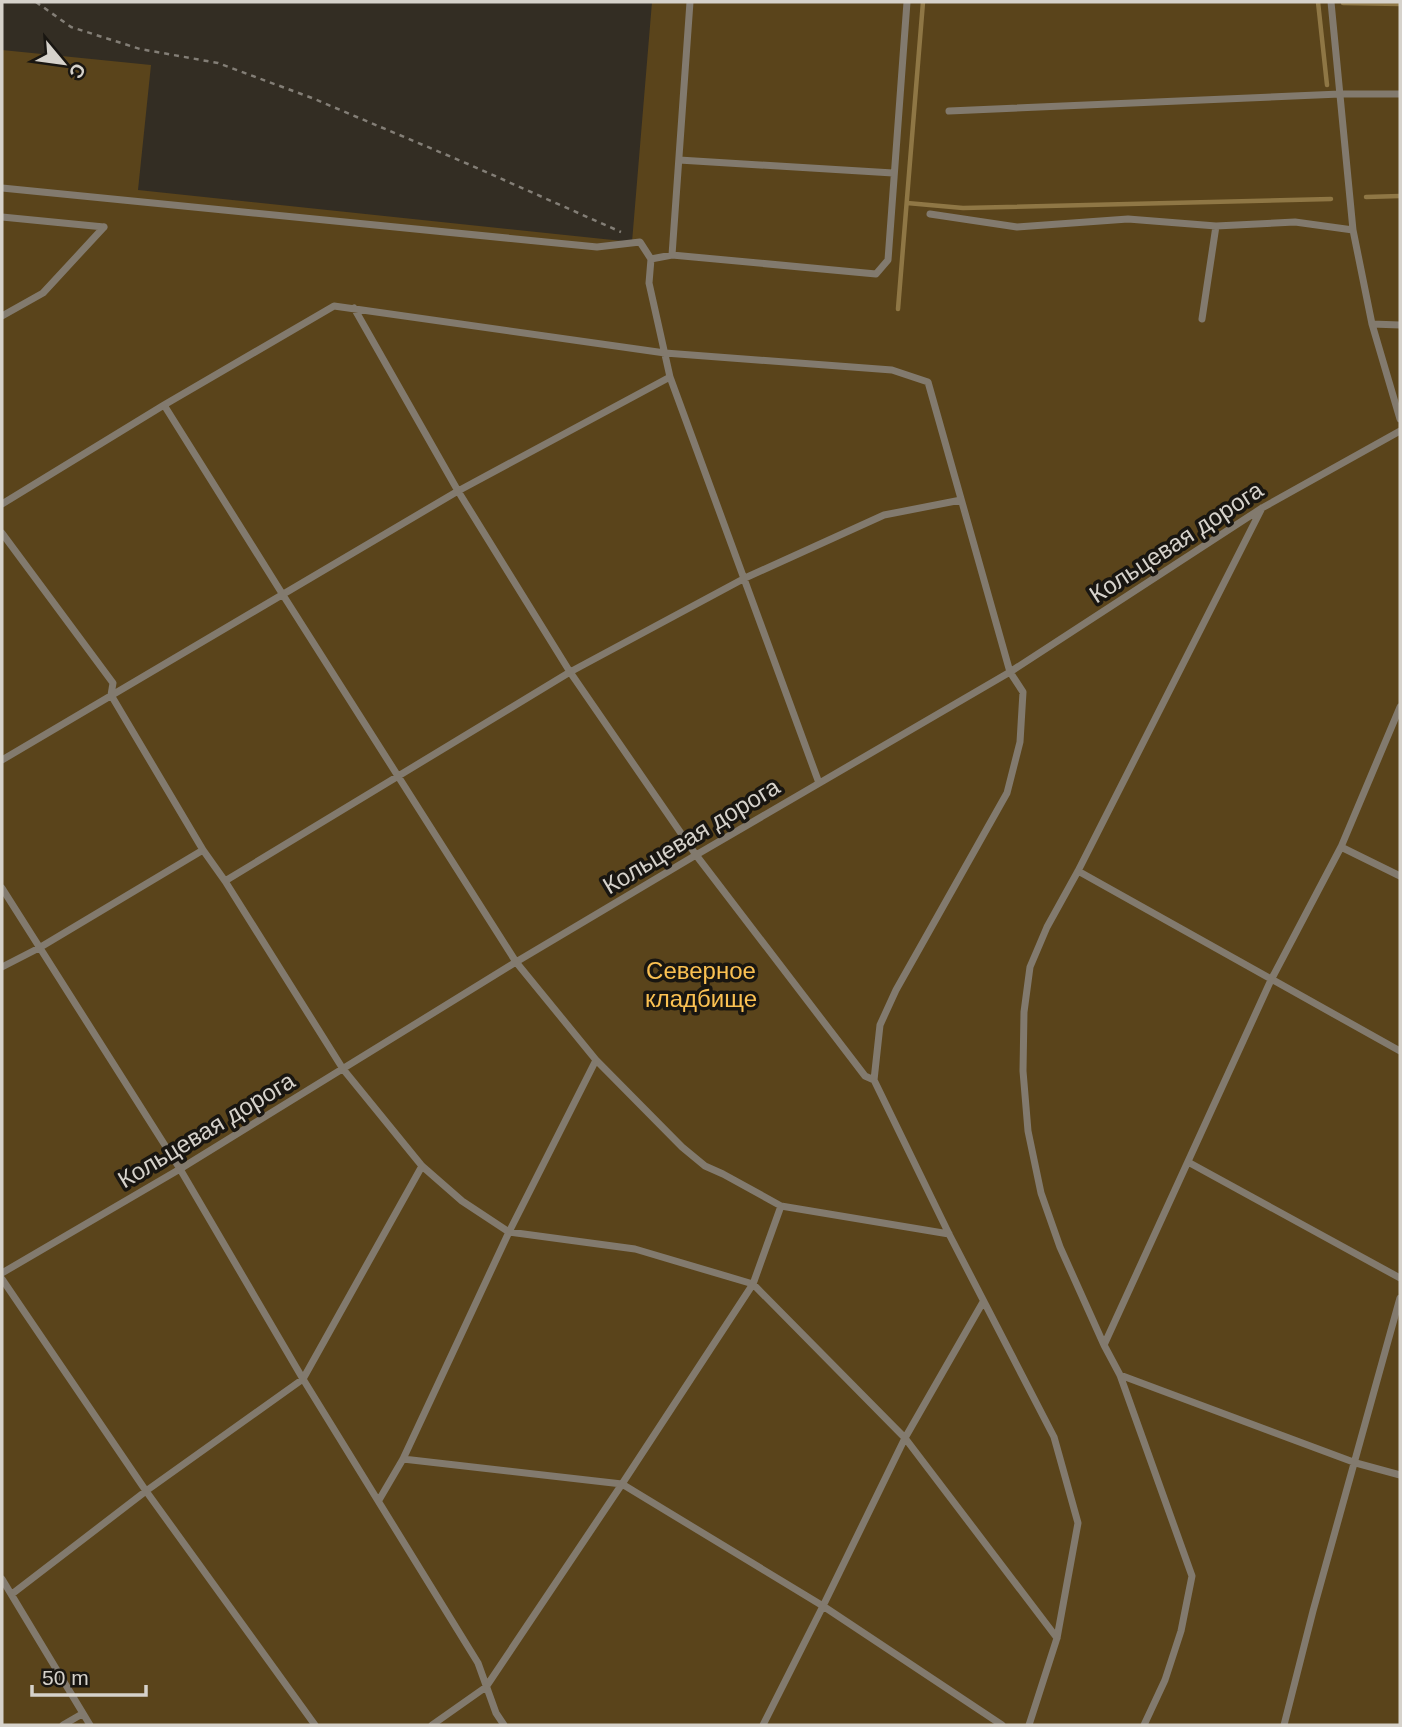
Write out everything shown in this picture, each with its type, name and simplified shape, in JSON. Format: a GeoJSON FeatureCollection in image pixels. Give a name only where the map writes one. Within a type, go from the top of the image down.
{"type":"FeatureCollection","features":[{"type":"Feature","properties":{"kind":"lane"},"geometry":{"type":"LineString","coordinates":[[671,255],[690,2]]}},
{"type":"Feature","properties":{"kind":"lane"},"geometry":{"type":"LineString","coordinates":[[651,258],[671,255],[876,274],[888,260],[907,2]]}},
{"type":"Feature","properties":{"kind":"lane"},"geometry":{"type":"LineString","coordinates":[[1331,2],[1353,230],[1372,324],[1400,419]]}},
{"type":"Feature","properties":{"kind":"lane"},"geometry":{"type":"LineString","coordinates":[[949,111],[1340,94],[1400,94]]}},
{"type":"Feature","properties":{"kind":"lane"},"geometry":{"type":"LineString","coordinates":[[678,160],[893,173]]}},
{"type":"Feature","properties":{"kind":"lane"},"geometry":{"type":"LineString","coordinates":[[2,188],[597,247],[640,242],[651,258],[649,283],[670,377],[819,782]]}},
{"type":"Feature","properties":{"kind":"lane"},"geometry":{"type":"LineString","coordinates":[[930,214],[1017,227],[1128,219],[1216,226],[1295,222],[1353,230]]}},
{"type":"Feature","properties":{"kind":"lane"},"geometry":{"type":"LineString","coordinates":[[2,217],[104,227],[43,293],[2,316]]}},
{"type":"Feature","properties":{"kind":"lane"},"geometry":{"type":"LineString","coordinates":[[1202,319],[1216,226]]}},
{"type":"Feature","properties":{"kind":"lane"},"geometry":{"type":"LineString","coordinates":[[2,504],[334,306],[665,353],[892,370],[928,382],[1010,672],[1023,692],[1020,742],[1007,793],[896,990],[880,1025],[874,1080],[949,1234],[1054,1437],[1078,1523],[1056,1637],[1029,1725]]}},
{"type":"Feature","properties":{"kind":"lane"},"geometry":{"type":"LineString","coordinates":[[354,308],[458,491],[570,672],[696,855],[865,1076],[874,1080]]}},
{"type":"Feature","properties":{"kind":"lane"},"geometry":{"type":"LineString","coordinates":[[1372,324],[1400,325]]}},
{"type":"Feature","properties":{"kind":"lane"},"geometry":{"type":"LineString","coordinates":[[2,760],[458,491],[670,377]]}},
{"type":"Feature","properties":{"kind":"lane"},"geometry":{"type":"LineString","coordinates":[[164,405],[516,962],[596,1060],[682,1147],[705,1166],[781,1206],[949,1234]]}},
{"type":"Feature","properties":{"kind":"lane","name":"Кольцевая дорога"},"geometry":{"type":"LineString","coordinates":[[2,1273],[180,1169],[516,962],[1010,672],[1262,508],[1400,431]]}},
{"type":"Feature","properties":{"kind":"lane"},"geometry":{"type":"LineString","coordinates":[[225,881],[570,672],[745,578],[884,515],[961,499]]}},
{"type":"Feature","properties":{"kind":"lane"},"geometry":{"type":"LineString","coordinates":[[1144,1725],[1164,1680],[1181,1631],[1192,1576],[1120,1375],[1060,1247],[1041,1193],[1028,1130],[1023,1071],[1024,1012],[1030,967],[1047,927],[1078,872],[1262,508]]}},
{"type":"Feature","properties":{"kind":"lane"},"geometry":{"type":"LineString","coordinates":[[2,533],[113,683],[111,695],[202,850],[225,881],[343,1069],[422,1166],[462,1201],[509,1232],[635,1249],[753,1283],[905,1438],[1056,1637]]}},
{"type":"Feature","properties":{"kind":"lane"},"geometry":{"type":"LineString","coordinates":[[1104,1345],[1271,980],[1341,847],[1400,707]]}},
{"type":"Feature","properties":{"kind":"lane"},"geometry":{"type":"LineString","coordinates":[[1341,847],[1400,876]]}},
{"type":"Feature","properties":{"kind":"lane"},"geometry":{"type":"LineString","coordinates":[[2,967],[39,948],[202,850]]}},
{"type":"Feature","properties":{"kind":"lane"},"geometry":{"type":"LineString","coordinates":[[1078,872],[1400,1051]]}},
{"type":"Feature","properties":{"kind":"lane"},"geometry":{"type":"LineString","coordinates":[[2,888],[180,1169],[303,1379],[478,1663],[496,1713],[504,1725]]}},
{"type":"Feature","properties":{"kind":"lane"},"geometry":{"type":"LineString","coordinates":[[379,1500],[403,1459],[509,1232],[596,1060]]}},
{"type":"Feature","properties":{"kind":"lane"},"geometry":{"type":"LineString","coordinates":[[1188,1162],[1400,1278]]}},
{"type":"Feature","properties":{"kind":"lane"},"geometry":{"type":"LineString","coordinates":[[12,1594],[146,1492],[303,1379],[422,1166]]}},
{"type":"Feature","properties":{"kind":"lane"},"geometry":{"type":"LineString","coordinates":[[432,1725],[486,1687],[753,1283],[781,1206]]}},
{"type":"Feature","properties":{"kind":"lane"},"geometry":{"type":"LineString","coordinates":[[2,1279],[146,1492],[315,1725]]}},
{"type":"Feature","properties":{"kind":"lane"},"geometry":{"type":"LineString","coordinates":[[1283,1725],[1400,1298]]}},
{"type":"Feature","properties":{"kind":"lane"},"geometry":{"type":"LineString","coordinates":[[763,1725],[905,1438],[984,1302]]}},
{"type":"Feature","properties":{"kind":"lane"},"geometry":{"type":"LineString","coordinates":[[1120,1375],[1356,1463],[1400,1475]]}},
{"type":"Feature","properties":{"kind":"lane"},"geometry":{"type":"LineString","coordinates":[[403,1459],[622,1484],[823,1606],[1002,1725]]}},
{"type":"Feature","properties":{"kind":"lane"},"geometry":{"type":"LineString","coordinates":[[2,1579],[90,1725]]}},
{"type":"Feature","properties":{"kind":"lane"},"geometry":{"type":"LineString","coordinates":[[62,1725],[82,1714]]}},
{"type":"Feature","properties":{"kind":"path"},"geometry":{"type":"LineString","coordinates":[[36,2],[71,27],[140,49],[218,62],[312,98],[481,169],[640,242]]}},
{"type":"Feature","properties":{"kind":"green space","name":"Северное кладбище"},"geometry":{"type":"Polygon","coordinates":[[[652,2],[1400,2],[1400,1725],[2,1725],[2,50],[151,65],[138,190],[632,242],[652,2]]]}},
{"type":"Feature","properties":{"kind":"waterway"},"geometry":{"type":"LineString","coordinates":[[898,309],[923,2]]}},
{"type":"Feature","properties":{"kind":"waterway"},"geometry":{"type":"LineString","coordinates":[[1318,2],[1327,85]]}},
{"type":"Feature","properties":{"kind":"waterway"},"geometry":{"type":"LineString","coordinates":[[1343,3],[1400,4]]}},
{"type":"Feature","properties":{"kind":"waterway"},"geometry":{"type":"LineString","coordinates":[[1366,197],[1400,196]]}},
{"type":"Feature","properties":{"kind":"waterway"},"geometry":{"type":"LineString","coordinates":[[907,203],[963,208],[1331,199]]}}]}
